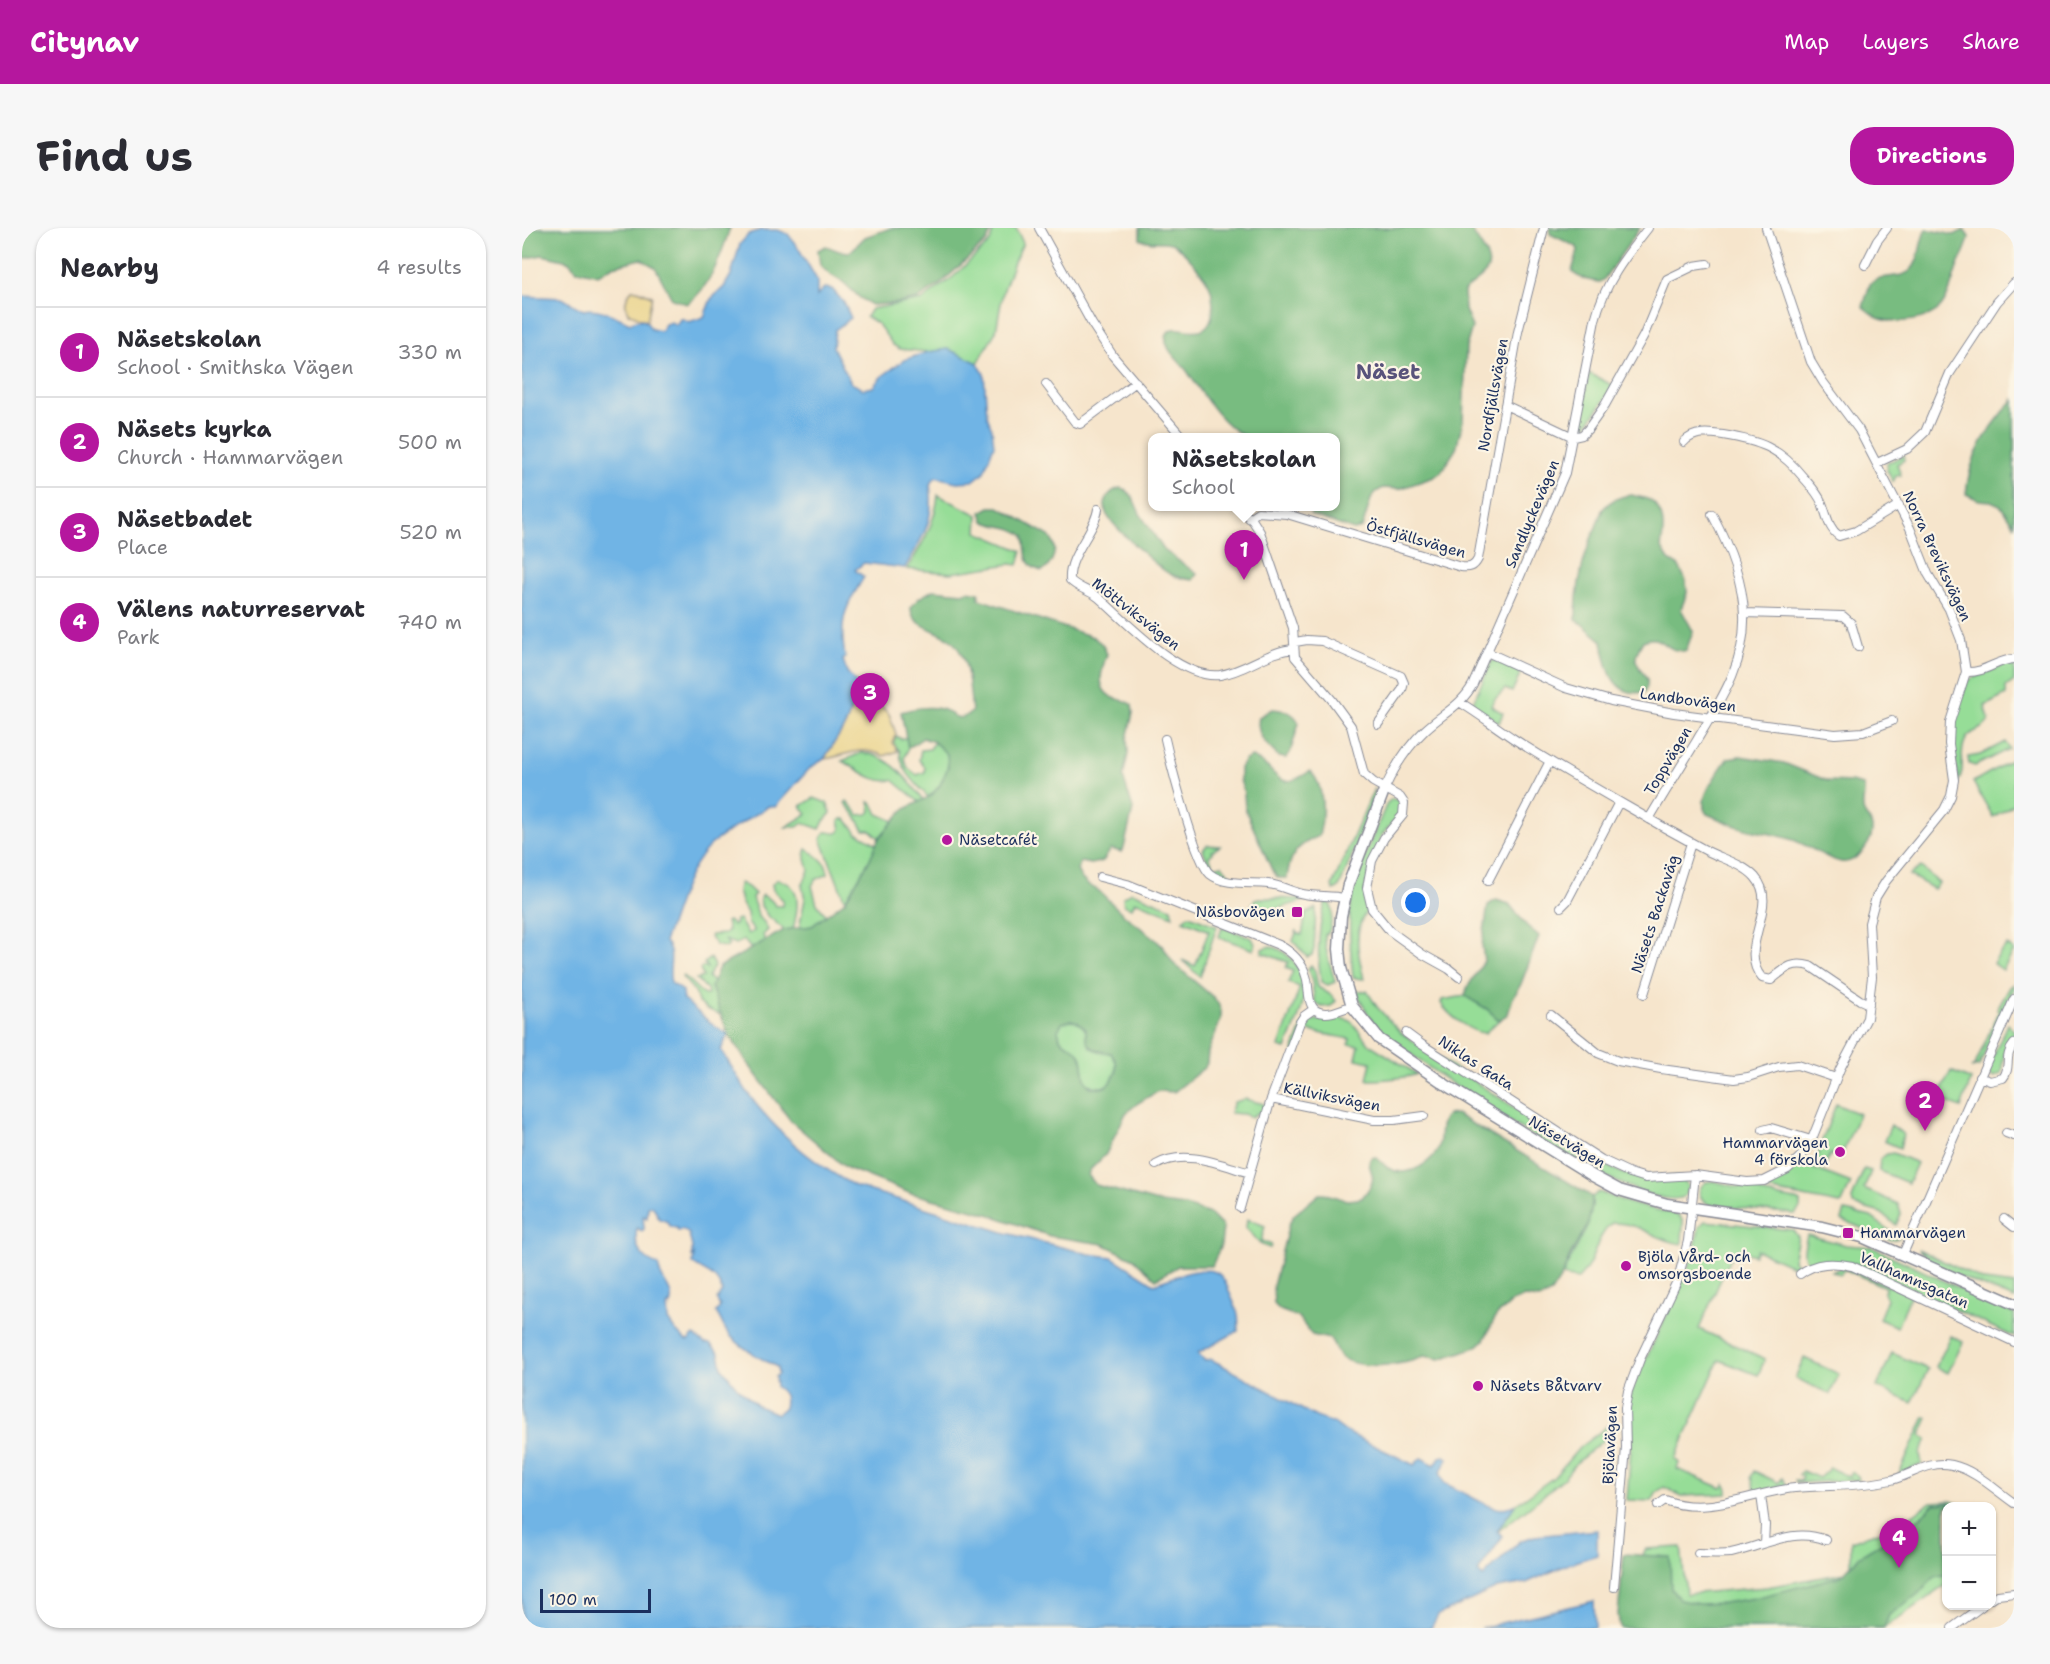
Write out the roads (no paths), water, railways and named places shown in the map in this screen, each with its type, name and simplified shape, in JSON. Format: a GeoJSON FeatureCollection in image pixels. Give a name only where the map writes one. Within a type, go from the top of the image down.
{"type":"FeatureCollection","features":[{"type":"Feature","properties":{"kind":"street"},"geometry":{"type":"LineString","coordinates":[[1039,228],[1097,332],[1113,356],[1179,433]]}},
{"type":"Feature","properties":{"kind":"street","name":"Nordfjällsvägen"},"geometry":{"type":"LineString","coordinates":[[1472,567],[1479,559],[1518,332],[1544,228]]}},
{"type":"Feature","properties":{"kind":"street","name":"Sandlyckevägen"},"geometry":{"type":"LineString","coordinates":[[1385,788],[1392,773],[1413,742],[1437,720],[1461,703],[1468,693],[1568,464],[1598,309],[1606,287],[1621,261],[1648,228]]}},
{"type":"Feature","properties":{"kind":"street","name":"Norra Breviksvägen"},"geometry":{"type":"LineString","coordinates":[[1695,1175],[1747,1182],[1764,1181],[1793,1165],[1808,1149],[1836,1078],[1863,1026],[1869,1004],[1872,977],[1869,934],[1873,906],[1886,881],[1944,810],[1951,796],[1954,780],[1949,744],[1950,722],[1966,672],[1965,658],[1955,623],[1928,574],[1899,505],[1859,430],[1811,362],[1766,228]]}},
{"type":"Feature","properties":{"kind":"street"},"geometry":{"type":"LineString","coordinates":[[1865,265],[1877,241],[1887,228]]}},
{"type":"Feature","properties":{"kind":"street"},"geometry":{"type":"LineString","coordinates":[[1505,405],[1573,437],[1582,435],[1605,405],[1644,335],[1667,279],[1694,266],[1707,264]]}},
{"type":"Feature","properties":{"kind":"street"},"geometry":{"type":"LineString","coordinates":[[1877,463],[1907,448],[1925,432],[1950,372],[1997,302],[2014,283]]}},
{"type":"Feature","properties":{"kind":"street"},"geometry":{"type":"LineString","coordinates":[[1046,384],[1075,422],[1080,424],[1136,382]]}},
{"type":"Feature","properties":{"kind":"street"},"geometry":{"type":"LineString","coordinates":[[1684,442],[1693,435],[1713,434],[1757,442],[1778,451],[1795,466],[1815,491],[1822,502],[1830,525],[1839,536],[1856,531],[1899,505]]}},
{"type":"Feature","properties":{"kind":"street","name":"Möttviksvägen"},"geometry":{"type":"LineString","coordinates":[[1098,509],[1097,516],[1079,549],[1070,573],[1070,580],[1096,596],[1170,659],[1198,672],[1220,675],[1245,667],[1295,645]]}},
{"type":"Feature","properties":{"kind":"street"},"geometry":{"type":"LineString","coordinates":[[1241,511],[1260,532],[1293,628],[1298,662],[1330,697],[1351,726],[1364,774],[1372,782],[1404,801],[1405,812],[1384,838],[1372,861],[1367,888],[1369,903],[1378,919],[1390,931],[1459,977]]}},
{"type":"Feature","properties":{"kind":"street","name":"Östfjällsvägen"},"geometry":{"type":"LineString","coordinates":[[1249,518],[1266,512],[1298,516],[1461,567],[1472,567]]}},
{"type":"Feature","properties":{"kind":"street","name":"Toppvägen"},"geometry":{"type":"LineString","coordinates":[[1649,819],[1728,688],[1741,650],[1744,613],[1738,577],[1712,514]]}},
{"type":"Feature","properties":{"kind":"street"},"geometry":{"type":"LineString","coordinates":[[1744,613],[1843,616],[1851,623],[1858,646]]}},
{"type":"Feature","properties":{"kind":"street"},"geometry":{"type":"LineString","coordinates":[[1295,645],[1307,640],[1322,641],[1401,676],[1404,687],[1378,724]]}},
{"type":"Feature","properties":{"kind":"street","name":"Landbovägen"},"geometry":{"type":"LineString","coordinates":[[1487,652],[1578,693],[1641,707],[1844,734],[1872,729],[1892,721]]}},
{"type":"Feature","properties":{"kind":"street"},"geometry":{"type":"LineString","coordinates":[[1966,672],[1979,672],[1998,663],[2014,659]]}},
{"type":"Feature","properties":{"kind":"street","name":"Näsets Backaväg"},"geometry":{"type":"LineString","coordinates":[[1461,703],[1619,802],[1744,869],[1759,882],[1763,895],[1763,910],[1754,951],[1756,968],[1760,976],[1771,980],[1783,969],[1793,964],[1810,966],[1869,1004]]}},
{"type":"Feature","properties":{"kind":"street"},"geometry":{"type":"LineString","coordinates":[[1165,740],[1192,834],[1205,869],[1210,874],[1226,880],[1278,885],[1301,894],[1344,898]]}},
{"type":"Feature","properties":{"kind":"street"},"geometry":{"type":"LineString","coordinates":[[1488,881],[1551,761]]}},
{"type":"Feature","properties":{"kind":"street","name":"Näsetvägen"},"geometry":{"type":"LineString","coordinates":[[1385,788],[1344,898],[1339,949],[1341,968],[1352,1006],[1370,1030],[1390,1047],[1449,1088],[1593,1176],[1640,1197],[1691,1208],[1822,1227],[1862,1237],[2014,1304]]}},
{"type":"Feature","properties":{"kind":"street"},"geometry":{"type":"LineString","coordinates":[[1561,907],[1567,901],[1619,802]]}},
{"type":"Feature","properties":{"kind":"street","name":"Näsets Backaväg"},"geometry":{"type":"LineString","coordinates":[[1644,994],[1692,843]]}},
{"type":"Feature","properties":{"kind":"street"},"geometry":{"type":"LineString","coordinates":[[1100,877],[1138,888],[1287,949],[1303,968],[1307,978],[1310,1003],[1314,1009],[1327,1013],[1352,1006]]}},
{"type":"Feature","properties":{"kind":"street"},"geometry":{"type":"LineString","coordinates":[[1903,1254],[2014,999]]}},
{"type":"Feature","properties":{"kind":"street","name":"Källviksvägen"},"geometry":{"type":"LineString","coordinates":[[1240,1208],[1271,1099],[1300,1022],[1314,1009]]}},
{"type":"Feature","properties":{"kind":"street"},"geometry":{"type":"LineString","coordinates":[[1551,1016],[1598,1053],[1618,1061],[1734,1079],[1779,1067],[1797,1065],[1836,1078]]}},
{"type":"Feature","properties":{"kind":"street","name":"Niklas Gata"},"geometry":{"type":"LineString","coordinates":[[1406,1033],[1602,1160],[1646,1178],[1695,1175]]}},
{"type":"Feature","properties":{"kind":"street"},"geometry":{"type":"LineString","coordinates":[[1979,1077],[1990,1081],[2003,1078],[2008,1069],[2007,1054],[2014,1044]]}},
{"type":"Feature","properties":{"kind":"street","name":"Källviksvägen"},"geometry":{"type":"LineString","coordinates":[[1271,1099],[1374,1120],[1424,1116]]}},
{"type":"Feature","properties":{"kind":"street"},"geometry":{"type":"LineString","coordinates":[[1763,1130],[1770,1128],[1811,1140]]}},
{"type":"Feature","properties":{"kind":"street"},"geometry":{"type":"LineString","coordinates":[[1156,1165],[1169,1159],[1189,1158],[1250,1173]]}},
{"type":"Feature","properties":{"kind":"street"},"geometry":{"type":"LineString","coordinates":[[1691,1208],[1695,1175]]}},
{"type":"Feature","properties":{"kind":"street","name":"Bjölavägen"},"geometry":{"type":"LineString","coordinates":[[1614,1587],[1626,1448],[1625,1408],[1628,1391],[1640,1359],[1678,1279],[1688,1241],[1691,1208]]}},
{"type":"Feature","properties":{"kind":"street"},"geometry":{"type":"LineString","coordinates":[[2004,1219],[2014,1227]]}},
{"type":"Feature","properties":{"kind":"street","name":"Vallhamnsgatan"},"geometry":{"type":"LineString","coordinates":[[1800,1274],[1808,1268],[1827,1263],[1852,1266],[2014,1342]]}},
{"type":"Feature","properties":{"kind":"street"},"geometry":{"type":"LineString","coordinates":[[1658,1505],[1665,1500],[1677,1504],[1723,1503],[1775,1490],[1889,1481],[1928,1466],[1941,1464],[1965,1470],[2014,1503]]}},
{"type":"Feature","properties":{"kind":"street"},"geometry":{"type":"LineString","coordinates":[[1761,1495],[1765,1525],[1764,1543]]}},
{"type":"Feature","properties":{"kind":"street"},"geometry":{"type":"LineString","coordinates":[[1698,1552],[1731,1552],[1796,1534],[1826,1540]]}},
{"type":"Feature","properties":{"kind":"street"},"geometry":{"type":"LineString","coordinates":[[1996,1597],[2008,1592],[2014,1593]]}},
{"type":"Feature","properties":{"kind":"street"},"geometry":{"type":"LineString","coordinates":[[1952,1628],[1975,1610]]}},
{"type":"Feature","properties":{"kind":"water"},"geometry":{"type":"Polygon","coordinates":[[[761,230],[778,230],[788,234],[817,280],[817,296],[824,288],[832,289],[844,303],[851,318],[835,330],[833,347],[851,383],[863,389],[873,387],[881,377],[904,360],[928,352],[948,349],[978,363],[984,374],[987,416],[992,429],[994,445],[984,472],[973,481],[957,482],[936,477],[930,484],[929,519],[905,568],[864,563],[855,570],[864,577],[845,615],[843,634],[845,658],[843,660],[847,672],[859,686],[846,724],[824,759],[811,767],[775,807],[769,806],[722,836],[705,850],[697,861],[684,886],[665,939],[671,956],[671,983],[683,991],[683,1000],[728,1034],[721,1050],[760,1109],[792,1142],[816,1161],[855,1186],[1006,1233],[1089,1254],[1112,1257],[1154,1284],[1198,1271],[1214,1271],[1220,1275],[1227,1285],[1236,1309],[1239,1321],[1238,1331],[1198,1353],[1205,1361],[1210,1359],[1316,1417],[1335,1424],[1346,1432],[1414,1465],[1421,1458],[1435,1465],[1440,1457],[1444,1456],[1448,1458],[1440,1473],[1444,1483],[1487,1505],[1500,1509],[1515,1505],[1497,1531],[1503,1536],[1478,1572],[1483,1577],[1520,1541],[1535,1536],[1597,1530],[1597,1555],[1571,1563],[1526,1583],[1497,1588],[1438,1615],[1431,1628],[522,1628],[522,296],[562,298],[583,310],[601,311],[630,323],[642,320],[651,329],[661,331],[665,324],[671,322],[676,325],[681,318],[689,322],[704,317],[711,299],[724,287],[731,275],[740,244],[749,234],[761,230]],[[648,1207],[647,1218],[643,1216],[644,1229],[642,1231],[637,1228],[636,1240],[643,1256],[658,1265],[669,1290],[671,1301],[670,1307],[669,1304],[667,1306],[668,1320],[685,1340],[688,1341],[694,1335],[705,1344],[710,1344],[719,1353],[722,1368],[737,1387],[758,1406],[777,1414],[784,1408],[785,1401],[783,1394],[776,1387],[777,1367],[743,1347],[727,1332],[716,1312],[720,1307],[717,1300],[722,1291],[720,1285],[710,1274],[693,1264],[694,1255],[692,1257],[689,1234],[682,1229],[678,1231],[666,1221],[659,1219],[654,1208],[648,1207]]]}},
{"type":"Feature","properties":{"kind":"water"},"geometry":{"type":"Polygon","coordinates":[[[1594,1601],[1595,1628],[1480,1628],[1594,1601]]]}},
{"type":"Feature","properties":{"kind":"place","name":"Näsetskolan"},"geometry":{"type":"Point","coordinates":[1244,580]}},
{"type":"Feature","properties":{"kind":"place","name":"Näsetbadet"},"geometry":{"type":"Point","coordinates":[870,723]}},
{"type":"Feature","properties":{"kind":"place","name":"Näsetcafét"},"geometry":{"type":"Point","coordinates":[947,840]}},
{"type":"Feature","properties":{"kind":"place","name":"Näsbovägen"},"geometry":{"type":"Point","coordinates":[1297,912]}},
{"type":"Feature","properties":{"kind":"place","name":"Näsets kyrka"},"geometry":{"type":"Point","coordinates":[1925,1131]}},
{"type":"Feature","properties":{"kind":"place","name":"Hammarvägen 4 förskola"},"geometry":{"type":"Point","coordinates":[1840,1152]}},
{"type":"Feature","properties":{"kind":"place","name":"Hammarvägen"},"geometry":{"type":"Point","coordinates":[1848,1233]}},
{"type":"Feature","properties":{"kind":"place","name":"Bjöla Vård- och omsorgsboende"},"geometry":{"type":"Point","coordinates":[1626,1266]}},
{"type":"Feature","properties":{"kind":"place","name":"Näsets Båtvarv"},"geometry":{"type":"Point","coordinates":[1478,1386]}},
{"type":"Feature","properties":{"kind":"place","name":"Välens naturreservat"},"geometry":{"type":"Point","coordinates":[1899,1568]}},
{"type":"Feature","properties":{"kind":"district","name":"Näset"},"geometry":{"type":"Point","coordinates":[1388,372]}}]}
